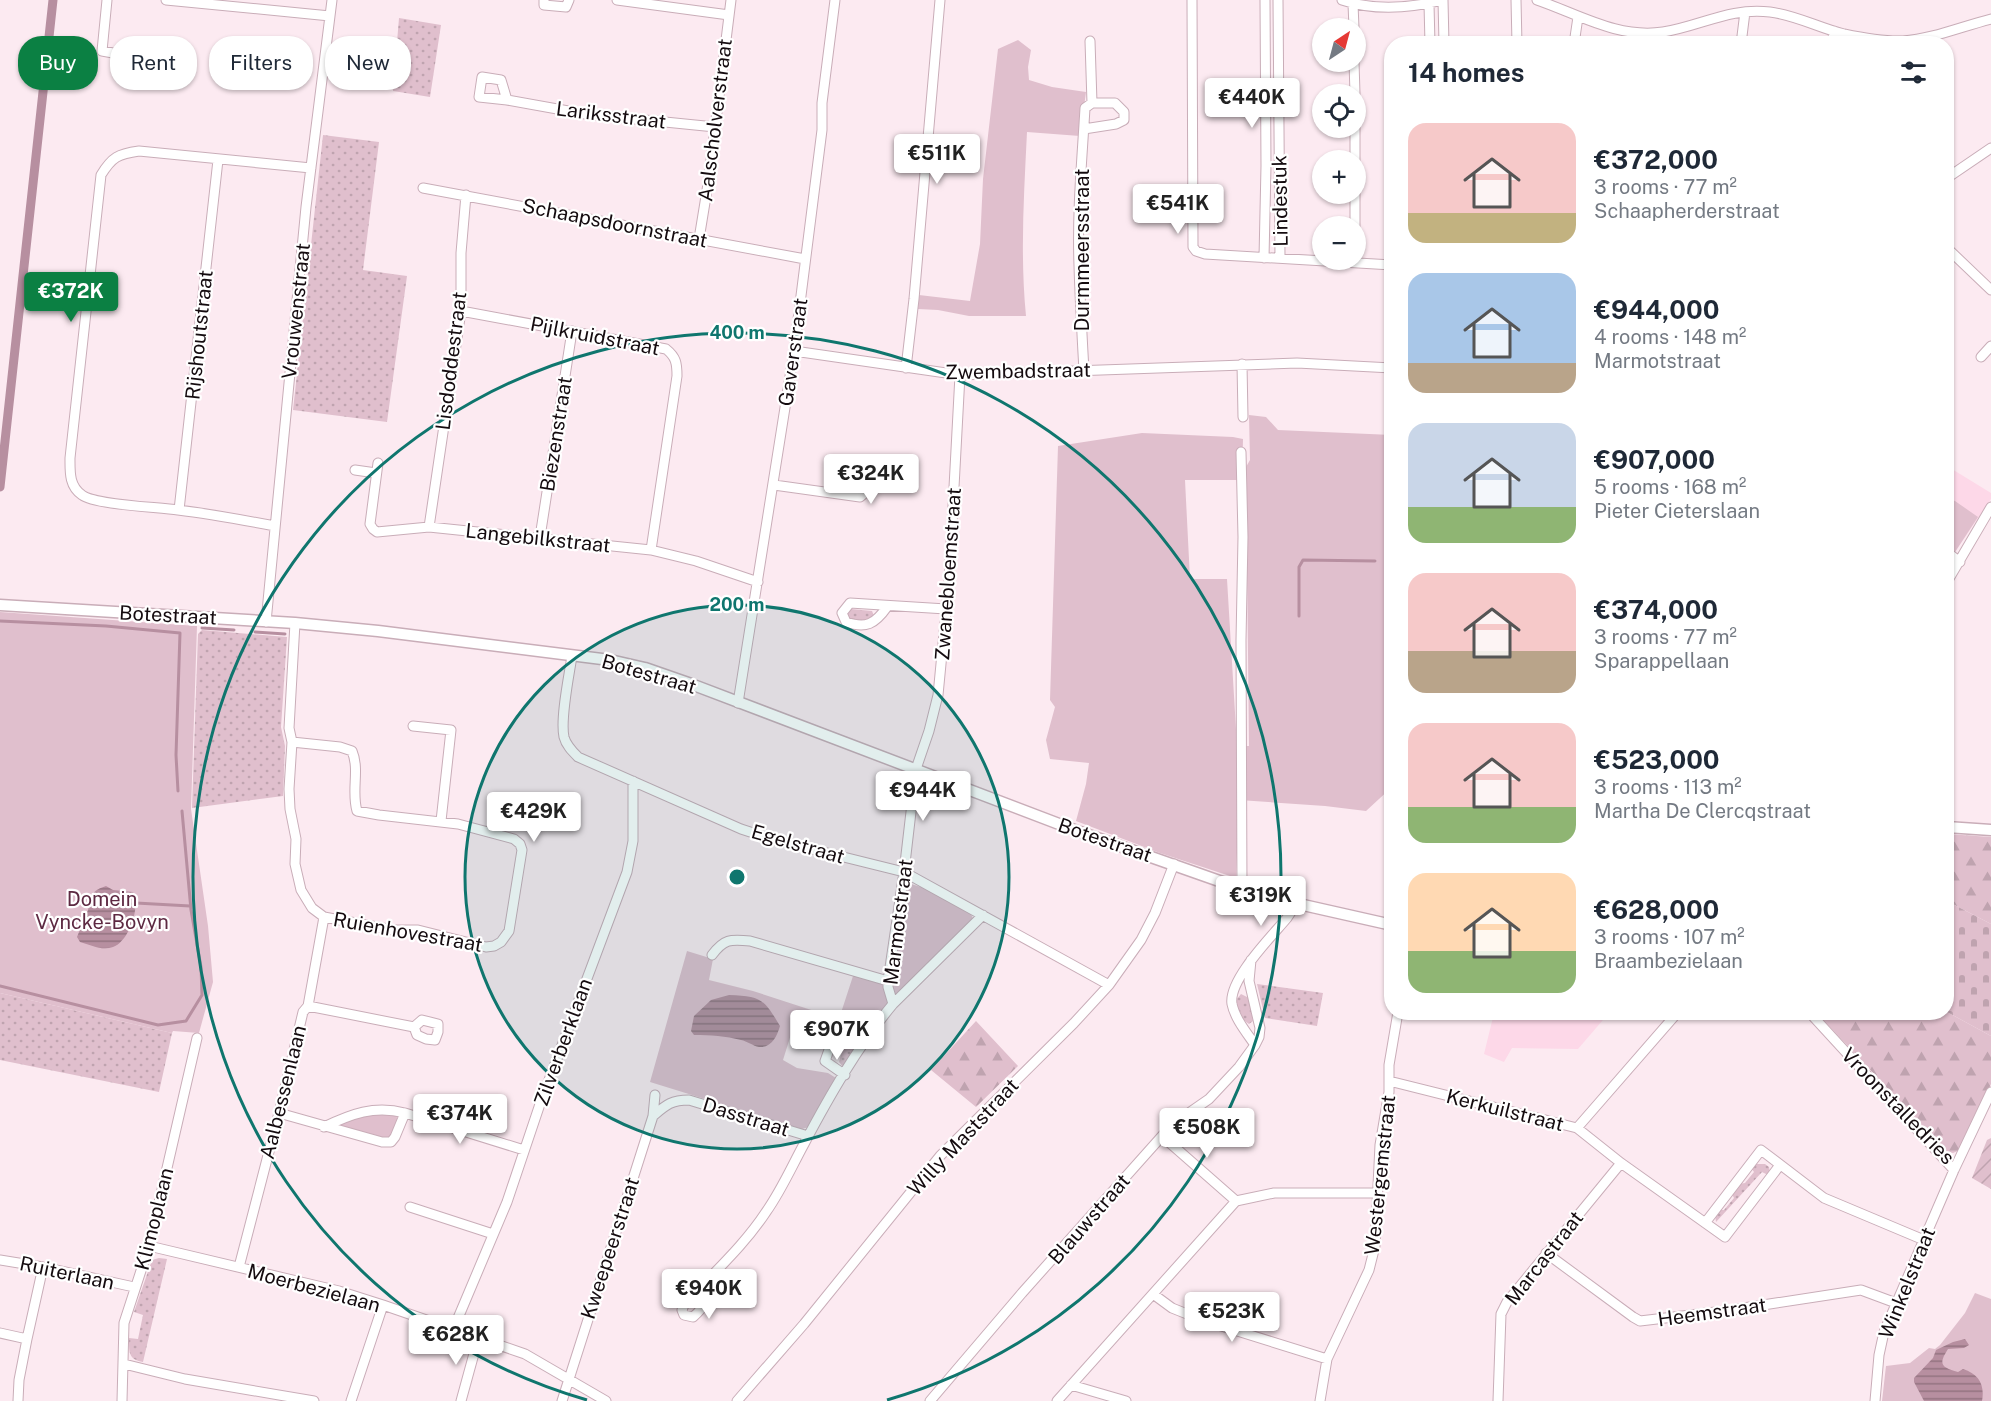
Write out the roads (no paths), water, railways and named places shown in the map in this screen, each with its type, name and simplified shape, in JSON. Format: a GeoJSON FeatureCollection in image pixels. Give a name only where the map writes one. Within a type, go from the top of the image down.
{"type":"FeatureCollection","features":[{"type":"Feature","properties":{"kind":"street"},"geometry":{"type":"LineString","coordinates":[[107,0],[102,51],[110,52]]}},
{"type":"Feature","properties":{"kind":"street"},"geometry":{"type":"LineString","coordinates":[[166,0],[330,16]]}},
{"type":"Feature","properties":{"kind":"street","name":"Vrouwenstraat"},"geometry":{"type":"LineString","coordinates":[[266,622],[311,168],[332,0]]}},
{"type":"Feature","properties":{"kind":"street"},"geometry":{"type":"LineString","coordinates":[[544,0],[544,4],[566,8],[569,0]]}},
{"type":"Feature","properties":{"kind":"street"},"geometry":{"type":"LineString","coordinates":[[617,0],[729,15]]}},
{"type":"Feature","properties":{"kind":"street","name":"Aalscholverstraat"},"geometry":{"type":"LineString","coordinates":[[699,239],[730,0]]}},
{"type":"Feature","properties":{"kind":"street","name":"Gaverstraat"},"geometry":{"type":"LineString","coordinates":[[738,703],[795,351],[822,130],[822,103],[836,0]]}},
{"type":"Feature","properties":{"kind":"street"},"geometry":{"type":"LineString","coordinates":[[906,368],[940,0]]}},
{"type":"Feature","properties":{"kind":"street"},"geometry":{"type":"LineString","coordinates":[[1192,0],[1193,247],[1196,251],[1205,254],[1312,260]]}},
{"type":"Feature","properties":{"kind":"street","name":"Lindestuk"},"geometry":{"type":"LineString","coordinates":[[1264,258],[1265,0]]}},
{"type":"Feature","properties":{"kind":"street","name":"Lindestuk"},"geometry":{"type":"LineString","coordinates":[[1278,0],[1280,258]]}},
{"type":"Feature","properties":{"kind":"street"},"geometry":{"type":"LineString","coordinates":[[1342,0],[1376,7],[1429,4],[1443,0],[1444,36]]}},
{"type":"Feature","properties":{"kind":"street"},"geometry":{"type":"LineString","coordinates":[[1516,0],[1517,36]]}},
{"type":"Feature","properties":{"kind":"street"},"geometry":{"type":"LineString","coordinates":[[1537,0],[1611,28],[1663,32],[1726,14],[1769,12],[1799,18],[1834,31],[1858,36]]}},
{"type":"Feature","properties":{"kind":"street"},"geometry":{"type":"LineString","coordinates":[[1353,3],[1354,18]]}},
{"type":"Feature","properties":{"kind":"street"},"geometry":{"type":"LineString","coordinates":[[1429,4],[1430,36]]}},
{"type":"Feature","properties":{"kind":"street"},"geometry":{"type":"LineString","coordinates":[[1742,36],[1745,12]]}},
{"type":"Feature","properties":{"kind":"street"},"geometry":{"type":"LineString","coordinates":[[1575,36],[1578,17]]}},
{"type":"Feature","properties":{"kind":"street"},"geometry":{"type":"LineString","coordinates":[[1929,36],[1991,19]]}},
{"type":"Feature","properties":{"kind":"street"},"geometry":{"type":"LineString","coordinates":[[1833,36],[1834,31]]}},
{"type":"Feature","properties":{"kind":"street"},"geometry":{"type":"LineString","coordinates":[[1649,32],[1649,36]]}},
{"type":"Feature","properties":{"kind":"street"},"geometry":{"type":"LineString","coordinates":[[1663,32],[1663,36]]}},
{"type":"Feature","properties":{"kind":"street"},"geometry":{"type":"LineString","coordinates":[[1084,129],[1116,124],[1124,120],[1124,112],[1115,103],[1092,103],[1090,41]]}},
{"type":"Feature","properties":{"kind":"street","name":"Lariksstraat"},"geometry":{"type":"LineString","coordinates":[[507,100],[585,114],[715,127]]}},
{"type":"Feature","properties":{"kind":"street","name":"Durmmeersstraat"},"geometry":{"type":"LineString","coordinates":[[1084,371],[1079,263],[1085,108],[1092,103]]}},
{"type":"Feature","properties":{"kind":"street"},"geometry":{"type":"LineString","coordinates":[[1954,173],[1991,148]]}},
{"type":"Feature","properties":{"kind":"street"},"geometry":{"type":"LineString","coordinates":[[275,526],[179,510],[101,502],[83,496],[73,486],[70,476],[71,446],[101,175],[110,161],[123,153],[139,151],[311,168]]}},
{"type":"Feature","properties":{"kind":"street","name":"Rijshoutstraat"},"geometry":{"type":"LineString","coordinates":[[179,510],[218,160]]}},
{"type":"Feature","properties":{"kind":"street","name":"Schaapsdoornstraat"},"geometry":{"type":"LineString","coordinates":[[423,188],[806,260]]}},
{"type":"Feature","properties":{"kind":"street","name":"Lisdoddestraat"},"geometry":{"type":"LineString","coordinates":[[429,527],[461,311],[461,253],[466,195]]}},
{"type":"Feature","properties":{"kind":"street"},"geometry":{"type":"LineString","coordinates":[[1954,255],[1991,290]]}},
{"type":"Feature","properties":{"kind":"street"},"geometry":{"type":"LineString","coordinates":[[1366,263],[1384,264]]}},
{"type":"Feature","properties":{"kind":"street","name":"Pijlkruidstraat"},"geometry":{"type":"LineString","coordinates":[[461,311],[666,349],[674,355],[677,363],[677,376],[651,550]]}},
{"type":"Feature","properties":{"kind":"street","name":"Biezenstraat"},"geometry":{"type":"LineString","coordinates":[[540,537],[572,331]]}},
{"type":"Feature","properties":{"kind":"street"},"geometry":{"type":"LineString","coordinates":[[1981,357],[1991,346]]}},
{"type":"Feature","properties":{"kind":"street","name":"Zwembadstraat"},"geometry":{"type":"LineString","coordinates":[[795,351],[960,375],[1297,363],[1384,368]]}},
{"type":"Feature","properties":{"kind":"street"},"geometry":{"type":"LineString","coordinates":[[1242,364],[1243,417]]}},
{"type":"Feature","properties":{"kind":"street","name":"Zwanebloemstraat"},"geometry":{"type":"LineString","coordinates":[[916,769],[938,695],[946,609],[960,375]]}},
{"type":"Feature","properties":{"kind":"street"},"geometry":{"type":"LineString","coordinates":[[1241,452],[1243,537],[1240,640],[1242,888]]}},
{"type":"Feature","properties":{"kind":"street","name":"Langebilkstraat"},"geometry":{"type":"LineString","coordinates":[[355,470],[377,468],[370,524],[377,532],[429,527],[651,550],[696,561],[758,582]]}},
{"type":"Feature","properties":{"kind":"street"},"geometry":{"type":"LineString","coordinates":[[774,485],[828,492]]}},
{"type":"Feature","properties":{"kind":"street"},"geometry":{"type":"LineString","coordinates":[[1954,571],[1991,507]]}},
{"type":"Feature","properties":{"kind":"street"},"geometry":{"type":"LineString","coordinates":[[1954,557],[1960,562]]}},
{"type":"Feature","properties":{"kind":"street","name":"Botestraat"},"geometry":{"type":"LineString","coordinates":[[0,605],[378,631],[610,660],[645,668],[1080,832],[1242,888],[1384,923]]}},
{"type":"Feature","properties":{"kind":"street"},"geometry":{"type":"LineString","coordinates":[[887,607],[946,609]]}},
{"type":"Feature","properties":{"kind":"street","name":"Ruienhovestraat"},"geometry":{"type":"LineString","coordinates":[[292,742],[340,747],[352,751],[356,759],[353,799],[357,810],[379,815],[458,824],[506,836],[520,844],[521,855],[509,931],[501,942],[486,947],[418,930],[393,930],[324,917],[312,908],[301,890],[295,864],[296,839],[290,808],[292,742],[289,728],[295,624]]}},
{"type":"Feature","properties":{"kind":"street","name":"Egelstraat"},"geometry":{"type":"LineString","coordinates":[[572,656],[564,737],[569,748],[578,757],[741,829],[904,872],[1109,984]]}},
{"type":"Feature","properties":{"kind":"street"},"geometry":{"type":"LineString","coordinates":[[413,726],[461,731]]}},
{"type":"Feature","properties":{"kind":"street"},"geometry":{"type":"LineString","coordinates":[[441,821],[451,730]]}},
{"type":"Feature","properties":{"kind":"street","name":"Marmotstraat"},"geometry":{"type":"LineString","coordinates":[[893,1004],[888,981],[916,769]]}},
{"type":"Feature","properties":{"kind":"street","name":"Zilverberklaan"},"geometry":{"type":"LineString","coordinates":[[453,1330],[507,1202],[627,872],[633,841],[633,781]]}},
{"type":"Feature","properties":{"kind":"street"},"geometry":{"type":"LineString","coordinates":[[1954,827],[1991,830]]}},
{"type":"Feature","properties":{"kind":"street","name":"Willy Maststraat"},"geometry":{"type":"LineString","coordinates":[[737,1401],[804,1324],[940,1156],[1074,1023],[1109,984],[1141,940],[1155,914],[1174,864]]}},
{"type":"Feature","properties":{"kind":"street"},"geometry":{"type":"LineString","coordinates":[[1255,1045],[1237,1017],[1232,1001],[1233,993],[1251,960],[1291,912],[1292,902]]}},
{"type":"Feature","properties":{"kind":"street"},"geometry":{"type":"LineString","coordinates":[[707,1280],[746,1239],[767,1211],[808,1136],[866,1039],[893,1004],[983,915]]}},
{"type":"Feature","properties":{"kind":"street","name":"Aalbessenlaan"},"geometry":{"type":"LineString","coordinates":[[239,1267],[303,1012],[308,1006],[324,917]]}},
{"type":"Feature","properties":{"kind":"street"},"geometry":{"type":"LineString","coordinates":[[712,955],[720,943],[735,939],[750,941],[888,981]]}},
{"type":"Feature","properties":{"kind":"street"},"geometry":{"type":"LineString","coordinates":[[1251,960],[1250,991],[1260,1028],[1255,1045]]}},
{"type":"Feature","properties":{"kind":"street"},"geometry":{"type":"LineString","coordinates":[[308,1006],[414,1027]]}},
{"type":"Feature","properties":{"kind":"street","name":"Westergemstraat"},"geometry":{"type":"LineString","coordinates":[[1320,1401],[1327,1359],[1369,1270],[1375,1246],[1380,1145],[1397,1020]]}},
{"type":"Feature","properties":{"kind":"street","name":"Kerkuilstraat"},"geometry":{"type":"LineString","coordinates":[[1389,1081],[1577,1128],[1670,1020]]}},
{"type":"Feature","properties":{"kind":"street","name":"Vroonstalledries"},"geometry":{"type":"LineString","coordinates":[[1816,1020],[1954,1170],[1991,1092]]}},
{"type":"Feature","properties":{"kind":"street"},"geometry":{"type":"LineString","coordinates":[[845,1075],[825,1061],[836,1030],[866,1039]]}},
{"type":"Feature","properties":{"kind":"street","name":"Klimoplaan"},"geometry":{"type":"LineString","coordinates":[[122,1401],[124,1323],[149,1246],[197,1038]]}},
{"type":"Feature","properties":{"kind":"street","name":"Blauwstraat"},"geometry":{"type":"LineString","coordinates":[[930,1401],[1162,1136],[1173,1124],[1209,1099],[1239,1067],[1255,1045]]}},
{"type":"Feature","properties":{"kind":"street","name":"Kweepeerstraat"},"geometry":{"type":"LineString","coordinates":[[562,1401],[653,1116],[655,1095]]}},
{"type":"Feature","properties":{"kind":"street","name":"Dasstraat"},"geometry":{"type":"LineString","coordinates":[[653,1116],[668,1103],[689,1100],[808,1136]]}},
{"type":"Feature","properties":{"kind":"street"},"geometry":{"type":"LineString","coordinates":[[324,1127],[348,1115],[365,1110],[393,1110],[524,1150]]}},
{"type":"Feature","properties":{"kind":"street"},"geometry":{"type":"LineString","coordinates":[[279,1113],[382,1143],[391,1142],[395,1137],[405,1113]]}},
{"type":"Feature","properties":{"kind":"street"},"geometry":{"type":"LineString","coordinates":[[1577,1128],[1621,1163],[1725,1238],[1780,1165]]}},
{"type":"Feature","properties":{"kind":"street"},"geometry":{"type":"LineString","coordinates":[[1162,1136],[1236,1201]]}},
{"type":"Feature","properties":{"kind":"street"},"geometry":{"type":"LineString","coordinates":[[1705,1222],[1761,1150],[1824,1198],[1924,1240]]}},
{"type":"Feature","properties":{"kind":"street","name":"Marcastraat"},"geometry":{"type":"LineString","coordinates":[[1498,1401],[1501,1314],[1507,1302],[1621,1163]]}},
{"type":"Feature","properties":{"kind":"street","name":"Winkelstraat"},"geometry":{"type":"LineString","coordinates":[[1875,1401],[1879,1356],[1884,1332],[1954,1170]]}},
{"type":"Feature","properties":{"kind":"street"},"geometry":{"type":"LineString","coordinates":[[1058,1401],[1236,1201],[1274,1193],[1377,1193]]}},
{"type":"Feature","properties":{"kind":"street"},"geometry":{"type":"LineString","coordinates":[[410,1207],[493,1234]]}},
{"type":"Feature","properties":{"kind":"street","name":"Moerbezielaan"},"geometry":{"type":"LineString","coordinates":[[149,1246],[339,1291],[382,1305],[525,1354],[553,1368],[606,1401]]}},
{"type":"Feature","properties":{"kind":"street","name":"Heemstraat"},"geometry":{"type":"LineString","coordinates":[[1546,1253],[1640,1321],[1862,1290],[1896,1303]]}},
{"type":"Feature","properties":{"kind":"street","name":"Ruiterlaan"},"geometry":{"type":"LineString","coordinates":[[0,1260],[134,1287]]}},
{"type":"Feature","properties":{"kind":"street"},"geometry":{"type":"LineString","coordinates":[[18,1401],[27,1339],[43,1267]]}},
{"type":"Feature","properties":{"kind":"street"},"geometry":{"type":"LineString","coordinates":[[1153,1294],[1172,1308],[1202,1320],[1327,1359]]}},
{"type":"Feature","properties":{"kind":"street"},"geometry":{"type":"LineString","coordinates":[[351,1401],[382,1305]]}},
{"type":"Feature","properties":{"kind":"street"},"geometry":{"type":"LineString","coordinates":[[0,1333],[27,1339]]}},
{"type":"Feature","properties":{"kind":"street"},"geometry":{"type":"LineString","coordinates":[[461,1401],[478,1339]]}},
{"type":"Feature","properties":{"kind":"street"},"geometry":{"type":"LineString","coordinates":[[124,1364],[185,1379],[314,1401]]}},
{"type":"Feature","properties":{"kind":"street"},"geometry":{"type":"LineString","coordinates":[[1071,1385],[1126,1401]]}},
{"type":"Feature","properties":{"kind":"waterway"},"geometry":{"type":"LineString","coordinates":[[0,487],[53,0]]}},
{"type":"Feature","properties":{"kind":"waterway"},"geometry":{"type":"LineString","coordinates":[[1299,616],[1299,567],[1303,560],[1375,561]]}},
{"type":"Feature","properties":{"kind":"waterway"},"geometry":{"type":"LineString","coordinates":[[0,621],[106,626],[180,633],[176,755],[178,791]]}},
{"type":"Feature","properties":{"kind":"waterway"},"geometry":{"type":"LineString","coordinates":[[202,628],[234,630]]}},
{"type":"Feature","properties":{"kind":"waterway"},"geometry":{"type":"LineString","coordinates":[[255,632],[285,634]]}},
{"type":"Feature","properties":{"kind":"waterway"},"geometry":{"type":"LineString","coordinates":[[0,986],[158,1025],[186,1021],[202,995],[201,967],[191,910],[182,811]]}},
{"type":"Feature","properties":{"kind":"waterway"},"geometry":{"type":"LineString","coordinates":[[136,903],[190,906]]}},
{"type":"Feature","properties":{"kind":"park label","name":"Domein Vyncke-Bovyn"},"geometry":{"type":"Point","coordinates":[102,910]}}]}
